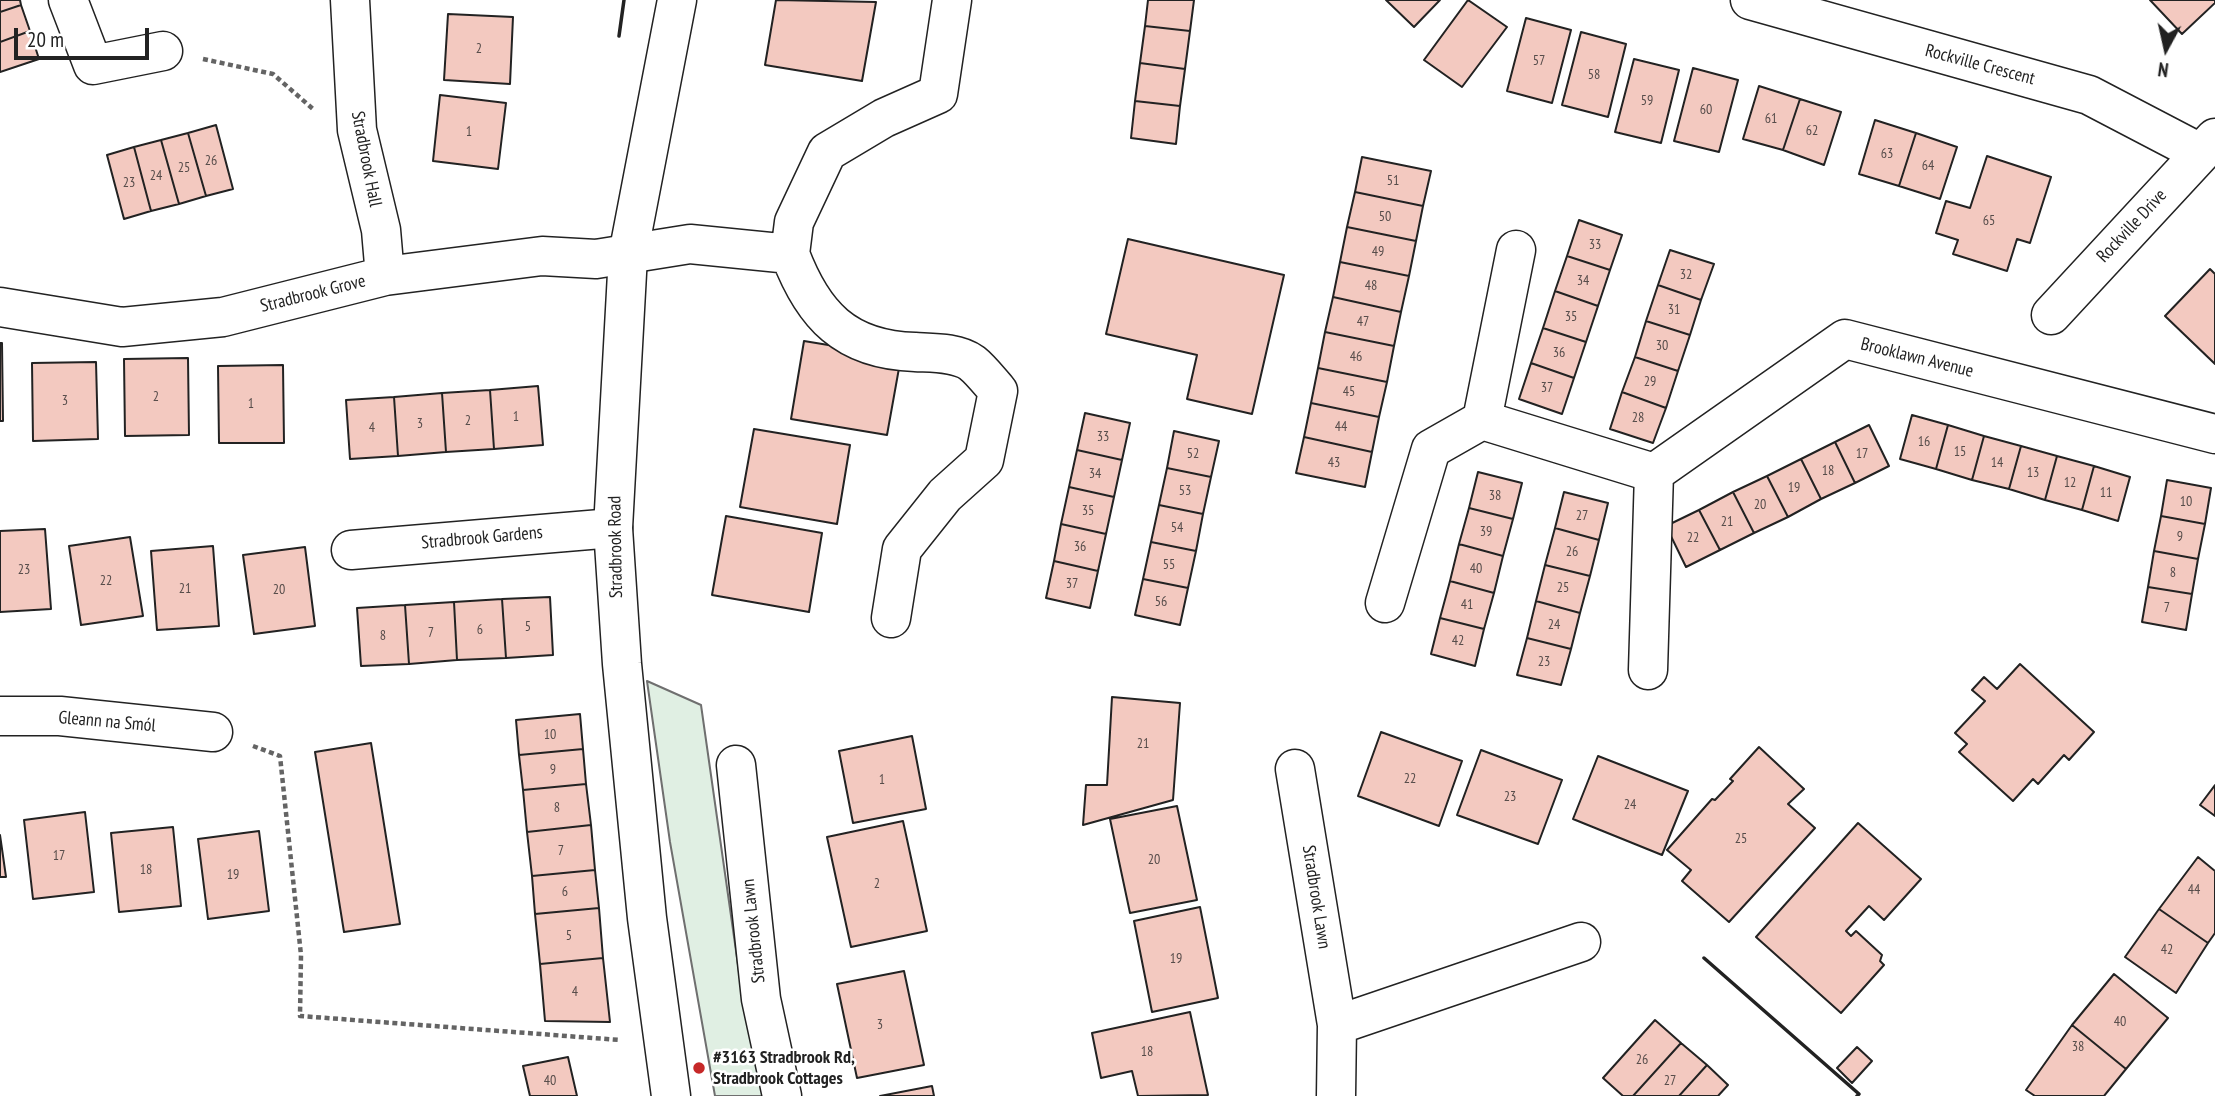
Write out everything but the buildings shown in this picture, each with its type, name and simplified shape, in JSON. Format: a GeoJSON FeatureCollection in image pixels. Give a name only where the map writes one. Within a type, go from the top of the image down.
{"type":"FeatureCollection","features":[{"type":"Feature","properties":{"kind":"street"},"geometry":{"type":"LineString","coordinates":[[68,0],[93,65],[163,51]]}},
{"type":"Feature","properties":{"kind":"street","name":"Stradbrook Hall"},"geometry":{"type":"LineString","coordinates":[[349,0],[357,130],[381,230],[385,276]]}},
{"type":"Feature","properties":{"kind":"street","name":"Stradbrook Road"},"geometry":{"type":"LineString","coordinates":[[671,1096],[662,1040],[624,677],[613,528],[628,255],[677,0]]}},
{"type":"Feature","properties":{"kind":"street"},"geometry":{"type":"LineString","coordinates":[[891,618],[902,549],[945,495],[984,460],[998,391],[971,362],[944,353],[907,352],[863,341],[830,324],[804,291],[790,254],[794,222],[827,152],[884,118],[938,93],[952,0]]}},
{"type":"Feature","properties":{"kind":"street","name":"Rockville Crescent"},"geometry":{"type":"LineString","coordinates":[[1750,0],[2089,94],[2208,146]]}},
{"type":"Feature","properties":{"kind":"street","name":"Rockville Drive"},"geometry":{"type":"LineString","coordinates":[[2051,315],[2208,146]]}},
{"type":"Feature","properties":{"kind":"street","name":"Stradbrook Grove"},"geometry":{"type":"LineString","coordinates":[[0,307],[122,327],[223,317],[385,276],[542,256],[596,259],[690,244],[790,254]]}},
{"type":"Feature","properties":{"kind":"street"},"geometry":{"type":"LineString","coordinates":[[1482,420],[1516,250]]}},
{"type":"Feature","properties":{"kind":"street","name":"Brooklawn Avenue"},"geometry":{"type":"LineString","coordinates":[[1654,473],[1845,339],[2215,434]]}},
{"type":"Feature","properties":{"kind":"street"},"geometry":{"type":"LineString","coordinates":[[1385,603],[1431,449],[1482,420],[1654,473],[1647,670]]}},
{"type":"Feature","properties":{"kind":"street","name":"Stradbrook Gardens"},"geometry":{"type":"LineString","coordinates":[[351,550],[613,528]]}},
{"type":"Feature","properties":{"kind":"street","name":"Gleann na Smól"},"geometry":{"type":"LineString","coordinates":[[0,716],[60,716],[213,732]]}},
{"type":"Feature","properties":{"kind":"street","name":"Stradbrook Lawn"},"geometry":{"type":"LineString","coordinates":[[736,765],[761,999],[782,1096]]}},
{"type":"Feature","properties":{"kind":"street","name":"Stradbrook Lawn"},"geometry":{"type":"LineString","coordinates":[[1294,769],[1337,1025],[1336,1096]]}},
{"type":"Feature","properties":{"kind":"street"},"geometry":{"type":"LineString","coordinates":[[1337,1025],[1581,942]]}},
{"type":"Feature","properties":{"kind":"path"},"geometry":{"type":"LineString","coordinates":[[163,51],[273,74],[312,108],[316,121]]}},
{"type":"Feature","properties":{"kind":"path"},"geometry":{"type":"LineString","coordinates":[[213,732],[279,756],[301,955],[300,1016],[603,1040],[662,1040]]}},
{"type":"Feature","properties":{"kind":"green space"},"geometry":{"type":"Polygon","coordinates":[[[647,681],[701,705],[745,1014],[764,1096],[715,1096],[670,842],[647,681]]]}},
{"type":"Feature","properties":{"kind":"wall"},"geometry":{"type":"LineString","coordinates":[[619,36],[624,0]]}},
{"type":"Feature","properties":{"kind":"wall"},"geometry":{"type":"LineString","coordinates":[[1704,958],[1859,1094],[1857,1096]]}},
{"type":"Feature","properties":{"kind":"place","name":"#3163 Stradbrook Rd, Stradbrook Cottages"},"geometry":{"type":"Point","coordinates":[699,1068]}}]}
